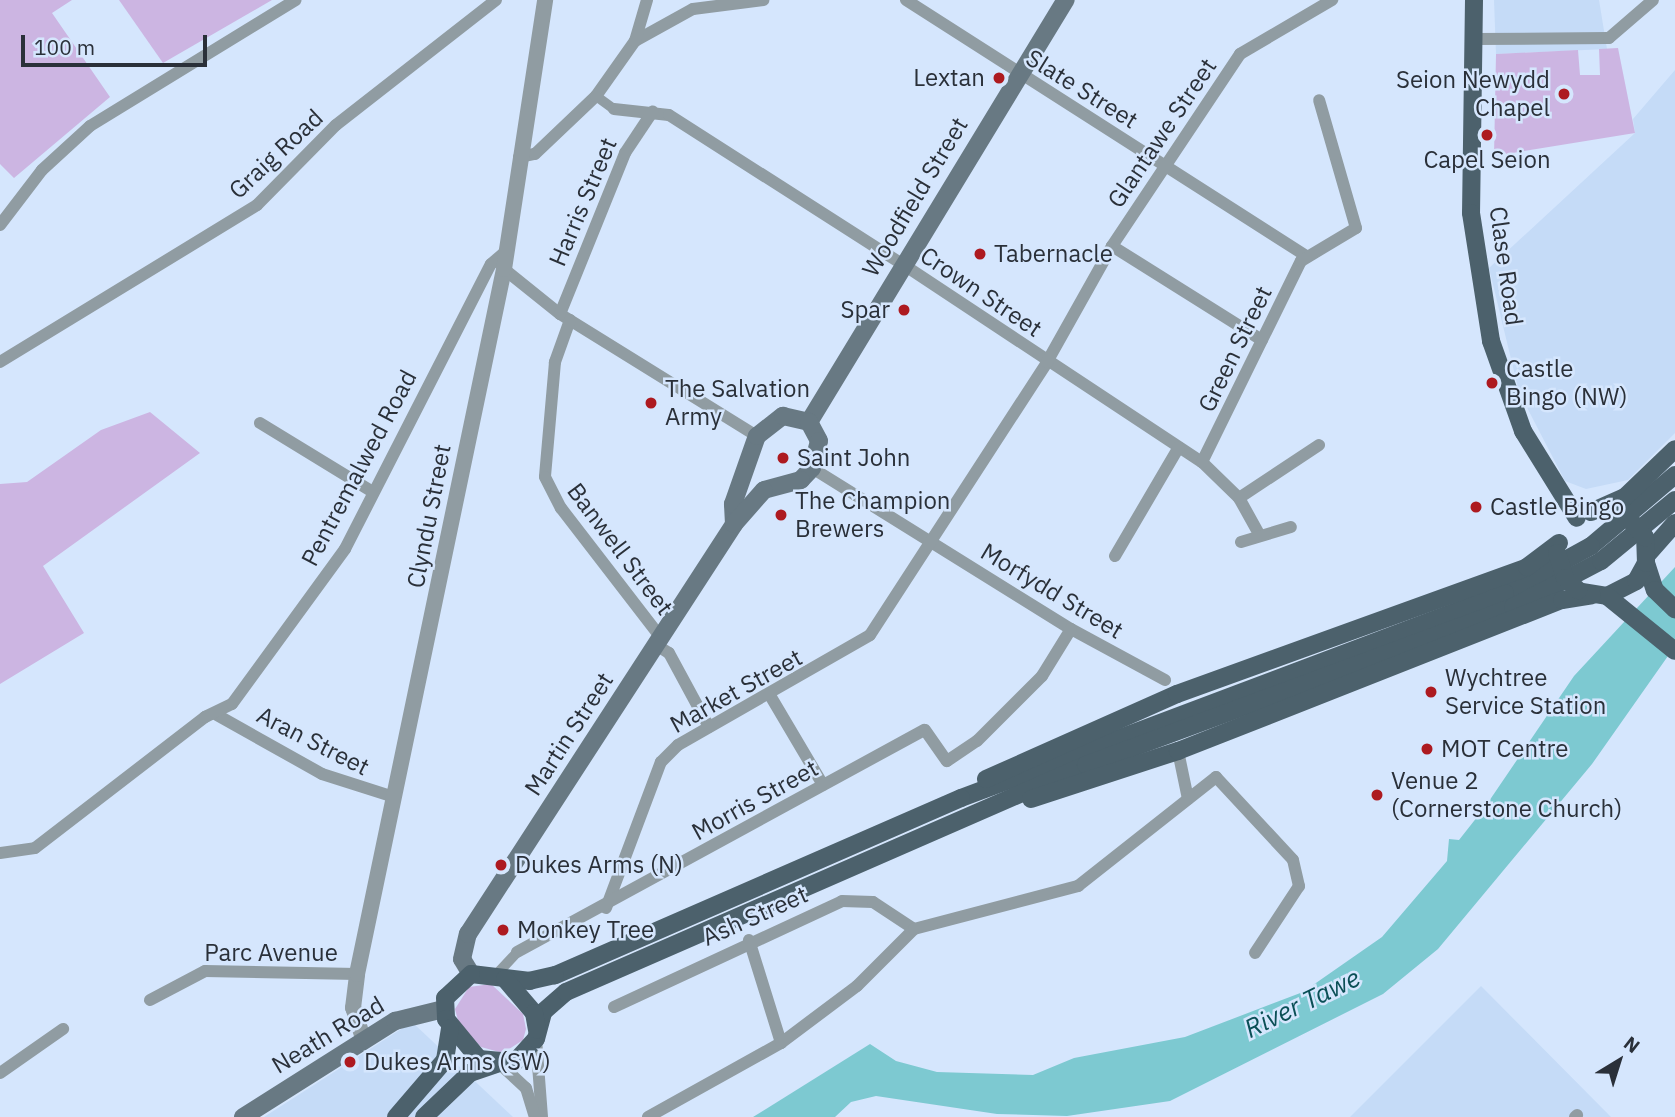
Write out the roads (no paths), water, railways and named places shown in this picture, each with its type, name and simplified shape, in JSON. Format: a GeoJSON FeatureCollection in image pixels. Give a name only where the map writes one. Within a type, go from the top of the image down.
{"type":"FeatureCollection","features":[{"type":"Feature","properties":{"kind":"main road","name":"Woodfield Street"},"geometry":{"type":"LineString","coordinates":[[809,422],[1018,72],[1066,0]]}},
{"type":"Feature","properties":{"kind":"main road","name":"Clase Road"},"geometry":{"type":"LineString","coordinates":[[1474,0],[1472,223],[1491,341],[1523,431],[1584,515]]}},
{"type":"Feature","properties":{"kind":"main road"},"geometry":{"type":"LineString","coordinates":[[783,416],[809,422],[819,441],[812,468],[801,480],[764,490],[734,524],[733,504],[748,474],[757,436],[783,416]]}},
{"type":"Feature","properties":{"kind":"main road"},"geometry":{"type":"LineString","coordinates":[[961,798],[1012,763],[1069,737],[1527,567],[1558,548],[1584,515],[1625,497],[1675,449]]}},
{"type":"Feature","properties":{"kind":"main road"},"geometry":{"type":"LineString","coordinates":[[748,474],[764,490]]}},
{"type":"Feature","properties":{"kind":"main road"},"geometry":{"type":"LineString","coordinates":[[498,1065],[479,1059],[450,1028],[444,1009],[451,989],[471,974],[500,978],[555,975],[667,931],[961,798],[1524,584],[1591,546],[1675,475]]}},
{"type":"Feature","properties":{"kind":"main road"},"geometry":{"type":"LineString","coordinates":[[424,1117],[470,1073],[522,1057],[537,1035],[543,1012],[566,992],[1086,765],[1513,607],[1601,561],[1675,500]]}},
{"type":"Feature","properties":{"kind":"main road"},"geometry":{"type":"LineString","coordinates":[[1584,515],[1622,511],[1645,537],[1646,559],[1655,590],[1675,609]]}},
{"type":"Feature","properties":{"kind":"main road"},"geometry":{"type":"LineString","coordinates":[[964,819],[1178,751],[1562,600],[1636,581],[1646,559],[1675,523]]}},
{"type":"Feature","properties":{"kind":"main road","name":"Martin Street"},"geometry":{"type":"LineString","coordinates":[[471,974],[462,959],[468,934],[734,524]]}},
{"type":"Feature","properties":{"kind":"main road"},"geometry":{"type":"LineString","coordinates":[[1558,548],[1565,578],[1635,613],[1675,650]]}},
{"type":"Feature","properties":{"kind":"main road"},"geometry":{"type":"LineString","coordinates":[[500,978],[534,1013],[537,1035]]}},
{"type":"Feature","properties":{"kind":"main road","name":"Neath Road"},"geometry":{"type":"LineString","coordinates":[[243,1117],[363,1038],[412,1014],[444,1009]]}},
{"type":"Feature","properties":{"kind":"main road"},"geometry":{"type":"LineString","coordinates":[[396,1117],[445,1060],[450,1028]]}},
{"type":"Feature","properties":{"kind":"street"},"geometry":{"type":"LineString","coordinates":[[0,225],[42,170],[90,126],[296,0]]}},
{"type":"Feature","properties":{"kind":"street","name":"Graig Road"},"geometry":{"type":"LineString","coordinates":[[0,362],[257,205],[336,125],[496,0]]}},
{"type":"Feature","properties":{"kind":"street","name":"Clyndu Street"},"geometry":{"type":"LineString","coordinates":[[363,1038],[353,1008],[357,974],[504,262],[545,0]]}},
{"type":"Feature","properties":{"kind":"street"},"geometry":{"type":"LineString","coordinates":[[519,158],[535,154],[596,96],[635,41],[647,0]]}},
{"type":"Feature","properties":{"kind":"street"},"geometry":{"type":"LineString","coordinates":[[635,41],[693,9],[763,0]]}},
{"type":"Feature","properties":{"kind":"street","name":"Slate Street"},"geometry":{"type":"LineString","coordinates":[[906,0],[1307,256]]}},
{"type":"Feature","properties":{"kind":"street","name":"Glantawe Street"},"geometry":{"type":"LineString","coordinates":[[934,543],[1047,362],[1112,246],[1164,166],[1252,42],[1332,0]]}},
{"type":"Feature","properties":{"kind":"street"},"geometry":{"type":"LineString","coordinates":[[1474,39],[1609,37],[1653,0]]}},
{"type":"Feature","properties":{"kind":"street"},"geometry":{"type":"LineString","coordinates":[[596,96],[614,109]]}},
{"type":"Feature","properties":{"kind":"street"},"geometry":{"type":"LineString","coordinates":[[1307,256],[1356,228],[1319,100]]}},
{"type":"Feature","properties":{"kind":"street","name":"Crown Street"},"geometry":{"type":"LineString","coordinates":[[614,109],[653,111],[669,115],[904,265],[1202,462],[1239,498],[1259,534]]}},
{"type":"Feature","properties":{"kind":"street","name":"Harris Street"},"geometry":{"type":"LineString","coordinates":[[565,317],[625,153],[653,111]]}},
{"type":"Feature","properties":{"kind":"street"},"geometry":{"type":"LineString","coordinates":[[1112,246],[1262,340]]}},
{"type":"Feature","properties":{"kind":"street","name":"Green Street"},"geometry":{"type":"LineString","coordinates":[[1202,462],[1307,256]]}},
{"type":"Feature","properties":{"kind":"street"},"geometry":{"type":"LineString","coordinates":[[504,262],[565,317],[757,436]]}},
{"type":"Feature","properties":{"kind":"street","name":"Pentremalwed Road"},"geometry":{"type":"LineString","coordinates":[[0,853],[35,848],[205,717],[216,715],[291,631],[345,549],[491,264],[504,262]]}},
{"type":"Feature","properties":{"kind":"street","name":"Banwell Street"},"geometry":{"type":"LineString","coordinates":[[565,317],[555,362],[543,454],[548,489],[669,653],[709,727]]}},
{"type":"Feature","properties":{"kind":"street"},"geometry":{"type":"LineString","coordinates":[[260,423],[373,492]]}},
{"type":"Feature","properties":{"kind":"street"},"geometry":{"type":"LineString","coordinates":[[1239,498],[1319,445]]}},
{"type":"Feature","properties":{"kind":"street"},"geometry":{"type":"LineString","coordinates":[[1115,556],[1179,447]]}},
{"type":"Feature","properties":{"kind":"street","name":"Morfydd Street"},"geometry":{"type":"LineString","coordinates":[[812,468],[1071,629],[1165,680]]}},
{"type":"Feature","properties":{"kind":"street"},"geometry":{"type":"LineString","coordinates":[[1241,542],[1259,534],[1290,527]]}},
{"type":"Feature","properties":{"kind":"street","name":"Market Street"},"geometry":{"type":"LineString","coordinates":[[606,908],[661,762],[709,727],[771,697],[870,635],[934,543]]}},
{"type":"Feature","properties":{"kind":"street","name":"Morris Street"},"geometry":{"type":"LineString","coordinates":[[606,908],[925,730],[947,761],[977,741],[1042,676],[1071,629]]}},
{"type":"Feature","properties":{"kind":"street"},"geometry":{"type":"LineString","coordinates":[[771,697],[823,785]]}},
{"type":"Feature","properties":{"kind":"street","name":"Aran Street"},"geometry":{"type":"LineString","coordinates":[[216,715],[322,775],[394,797]]}},
{"type":"Feature","properties":{"kind":"street"},"geometry":{"type":"LineString","coordinates":[[1178,751],[1188,799]]}},
{"type":"Feature","properties":{"kind":"street"},"geometry":{"type":"LineString","coordinates":[[648,1117],[781,1043],[857,986],[914,929],[1078,886],[1216,777],[1293,860],[1300,886],[1255,953]]}},
{"type":"Feature","properties":{"kind":"street","name":"Ash Street"},"geometry":{"type":"LineString","coordinates":[[614,1007],[749,940],[842,901],[873,902],[914,929]]}},
{"type":"Feature","properties":{"kind":"street"},"geometry":{"type":"LineString","coordinates":[[500,978],[517,952],[606,908]]}},
{"type":"Feature","properties":{"kind":"street"},"geometry":{"type":"LineString","coordinates":[[749,940],[781,1043]]}},
{"type":"Feature","properties":{"kind":"street","name":"Parc Avenue"},"geometry":{"type":"LineString","coordinates":[[150,1000],[192,973],[357,974]]}},
{"type":"Feature","properties":{"kind":"street"},"geometry":{"type":"LineString","coordinates":[[0,1073],[62,1029]]}},
{"type":"Feature","properties":{"kind":"street"},"geometry":{"type":"LineString","coordinates":[[537,1035],[542,1117]]}},
{"type":"Feature","properties":{"kind":"street"},"geometry":{"type":"LineString","coordinates":[[498,1065],[526,1088],[535,1117]]}},
{"type":"Feature","properties":{"kind":"water","name":"River Tawe"},"geometry":{"type":"Polygon","coordinates":[[[1675,567],[1675,646],[1592,764],[1438,949],[1383,994],[1170,1101],[1067,1116],[997,1114],[876,1096],[851,1102],[835,1117],[753,1117],[870,1044],[896,1061],[937,1072],[1033,1075],[1074,1058],[1185,1037],[1303,992],[1382,937],[1447,861],[1449,839],[1459,840],[1485,807],[1574,676],[1675,567]]]}},
{"type":"Feature","properties":{"kind":"place","name":"Lextan"},"geometry":{"type":"Point","coordinates":[999,78]}},
{"type":"Feature","properties":{"kind":"place","name":"Seion Newydd Chapel"},"geometry":{"type":"Point","coordinates":[1564,94]}},
{"type":"Feature","properties":{"kind":"place","name":"Capel Seion"},"geometry":{"type":"Point","coordinates":[1487,135]}},
{"type":"Feature","properties":{"kind":"place","name":"Tabernacle"},"geometry":{"type":"Point","coordinates":[980,254]}},
{"type":"Feature","properties":{"kind":"place","name":"Spar"},"geometry":{"type":"Point","coordinates":[904,310]}},
{"type":"Feature","properties":{"kind":"place","name":"Castle Bingo (NW)"},"geometry":{"type":"Point","coordinates":[1492,383]}},
{"type":"Feature","properties":{"kind":"place","name":"The Salvation Army"},"geometry":{"type":"Point","coordinates":[651,403]}},
{"type":"Feature","properties":{"kind":"place","name":"Saint John"},"geometry":{"type":"Point","coordinates":[783,458]}},
{"type":"Feature","properties":{"kind":"place","name":"Castle Bingo"},"geometry":{"type":"Point","coordinates":[1476,507]}},
{"type":"Feature","properties":{"kind":"place","name":"The Champion Brewers"},"geometry":{"type":"Point","coordinates":[781,515]}},
{"type":"Feature","properties":{"kind":"place","name":"Wychtree Service Station"},"geometry":{"type":"Point","coordinates":[1431,692]}},
{"type":"Feature","properties":{"kind":"place","name":"MOT Centre"},"geometry":{"type":"Point","coordinates":[1427,749]}},
{"type":"Feature","properties":{"kind":"place","name":"Venue 2 (Cornerstone Church)"},"geometry":{"type":"Point","coordinates":[1377,795]}},
{"type":"Feature","properties":{"kind":"place","name":"Dukes Arms (N)"},"geometry":{"type":"Point","coordinates":[501,865]}},
{"type":"Feature","properties":{"kind":"place","name":"Monkey Tree"},"geometry":{"type":"Point","coordinates":[503,930]}},
{"type":"Feature","properties":{"kind":"place","name":"Dukes Arms (SW)"},"geometry":{"type":"Point","coordinates":[350,1062]}}]}
